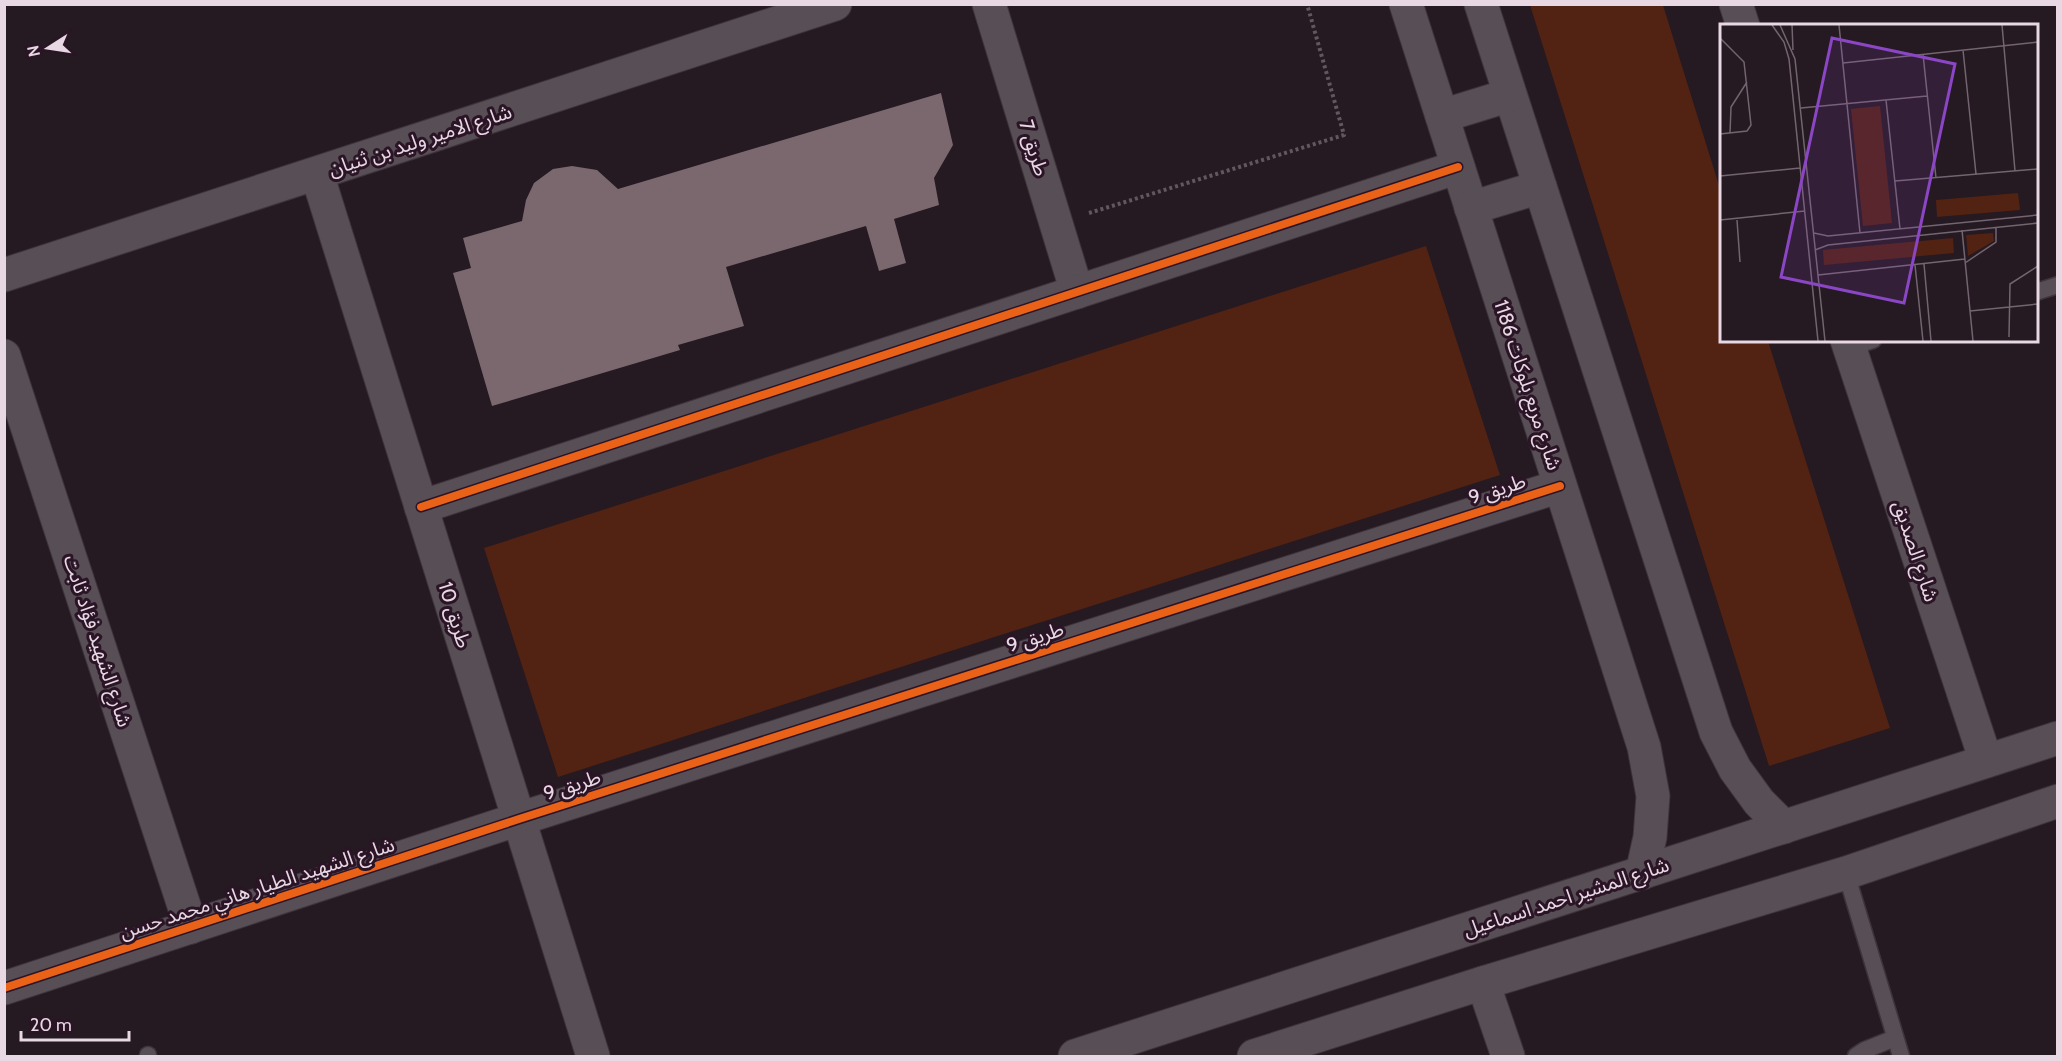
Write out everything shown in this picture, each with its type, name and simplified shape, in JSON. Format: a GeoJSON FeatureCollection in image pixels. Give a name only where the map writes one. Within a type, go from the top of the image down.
{"type":"FeatureCollection","features":[{"type":"Feature","properties":{"kind":"street","name":"شارع الامير وليد بن ثنيان"},"geometry":{"type":"LineString","coordinates":[[4,276],[835,4]]}},
{"type":"Feature","properties":{"kind":"street","name":"طريق 7"},"geometry":{"type":"LineString","coordinates":[[989,4],[1077,292]]}},
{"type":"Feature","properties":{"kind":"street","name":"شارع مربع بلوكات 1186"},"geometry":{"type":"LineString","coordinates":[[1406,4],[1644,747],[1653,796],[1650,837],[1642,873]]}},
{"type":"Feature","properties":{"kind":"street"},"geometry":{"type":"LineString","coordinates":[[1481,4],[1716,732],[1735,769],[1759,802],[1784,827]]}},
{"type":"Feature","properties":{"kind":"street"},"geometry":{"type":"LineString","coordinates":[[1736,4],[1742,24]]}},
{"type":"Feature","properties":{"kind":"street"},"geometry":{"type":"LineString","coordinates":[[1442,116],[1510,96]]}},
{"type":"Feature","properties":{"kind":"street"},"geometry":{"type":"LineString","coordinates":[[421,507],[1458,167]]}},
{"type":"Feature","properties":{"kind":"street","name":"طريق 10"},"geometry":{"type":"LineString","coordinates":[[317,174],[593,1056]]}},
{"type":"Feature","properties":{"kind":"street"},"geometry":{"type":"LineString","coordinates":[[1471,208],[1540,188]]}},
{"type":"Feature","properties":{"kind":"street","name":"شارع الصديق"},"geometry":{"type":"LineString","coordinates":[[1856,343],[1986,761]]}},
{"type":"Feature","properties":{"kind":"street","name":"شارع الشهيد فؤاد ثابت"},"geometry":{"type":"LineString","coordinates":[[4,356],[191,927]]}},
{"type":"Feature","properties":{"kind":"street","name":"طريق 9"},"geometry":{"type":"LineString","coordinates":[[519,819],[1560,486]]}},
{"type":"Feature","properties":{"kind":"street","name":"شارع المشير احمد اسماعيل"},"geometry":{"type":"LineString","coordinates":[[1075,1056],[2058,738]]}},
{"type":"Feature","properties":{"kind":"street"},"geometry":{"type":"LineString","coordinates":[[1254,1056],[1483,983],[1846,873],[2058,801]]}},
{"type":"Feature","properties":{"kind":"street","name":"شارع الشهيد الطيار هاني محمد حسن"},"geometry":{"type":"LineString","coordinates":[[4,988],[519,819]]}},
{"type":"Feature","properties":{"kind":"street"},"geometry":{"type":"LineString","coordinates":[[1483,983],[1508,1056]]}},
{"type":"Feature","properties":{"kind":"lane"},"geometry":{"type":"LineString","coordinates":[[2038,292],[2058,285]]}},
{"type":"Feature","properties":{"kind":"lane"},"geometry":{"type":"LineString","coordinates":[[1846,873],[1901,1056]]}},
{"type":"Feature","properties":{"kind":"lane"},"geometry":{"type":"LineString","coordinates":[[1856,1056],[1895,1038]]}},
{"type":"Feature","properties":{"kind":"path"},"geometry":{"type":"LineString","coordinates":[[1057,223],[1344,135],[1307,4]]}},
{"type":"Feature","properties":{"kind":"shaded area"},"geometry":{"type":"Polygon","coordinates":[[[1530,5],[1663,5],[1720,189],[1720,342],[1768,342],[1890,728],[1769,766],[1530,5]]]}},
{"type":"Feature","properties":{"kind":"shaded area"},"geometry":{"type":"Polygon","coordinates":[[[1426,246],[1500,475],[558,777],[484,548],[1426,246]]]}},
{"type":"Feature","properties":{"kind":"building"},"geometry":{"type":"Polygon","coordinates":[[[941,93],[953,145],[934,178],[939,205],[894,219],[906,263],[879,271],[866,226],[726,267],[744,326],[678,345],[680,350],[492,406],[453,273],[471,268],[463,238],[522,221],[526,200],[534,183],[553,169],[572,166],[597,170],[618,189],[941,93]]]}},
{"type":"Feature","properties":{"kind":"cycle path"},"geometry":{"type":"LineString","coordinates":[[421,507],[1458,167]]}},
{"type":"Feature","properties":{"kind":"cycle path"},"geometry":{"type":"LineString","coordinates":[[4,988],[519,819],[1560,486]]}}]}
